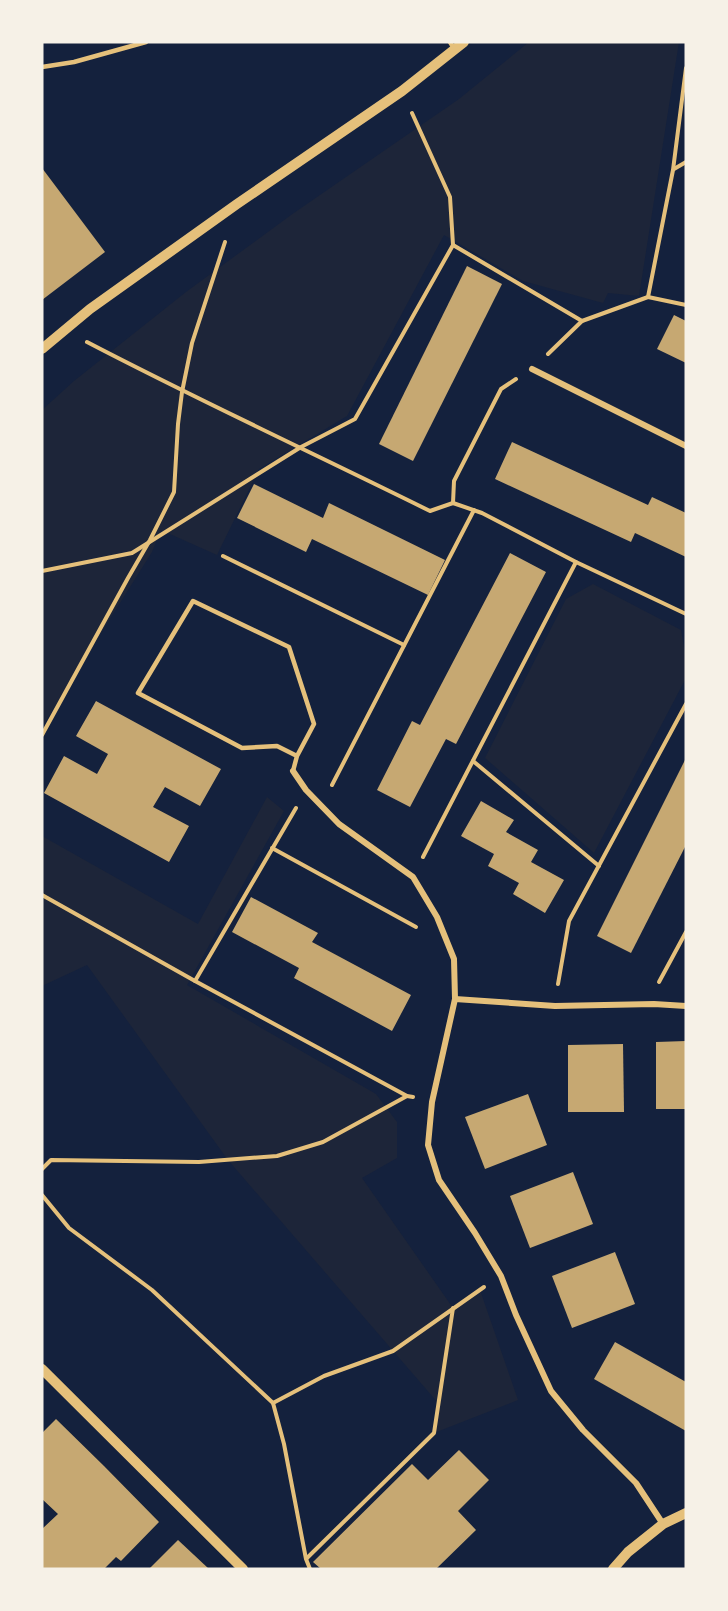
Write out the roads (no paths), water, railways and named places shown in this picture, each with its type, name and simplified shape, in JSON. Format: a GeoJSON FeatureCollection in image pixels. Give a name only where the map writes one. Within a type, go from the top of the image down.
{"type":"FeatureCollection","features":[{"type":"Feature","properties":{"kind":"street"},"geometry":{"type":"LineString","coordinates":[[42,349],[90,309],[237,204],[402,91],[456,45]]}},
{"type":"Feature","properties":{"kind":"street"},"geometry":{"type":"LineString","coordinates":[[532,369],[686,446]]}},
{"type":"Feature","properties":{"kind":"street"},"geometry":{"type":"LineString","coordinates":[[293,771],[306,790],[339,824],[413,877],[438,917],[454,959],[455,999],[432,1102],[428,1145],[439,1180],[501,1276],[551,1391],[583,1431],[636,1483],[663,1524]]}},
{"type":"Feature","properties":{"kind":"street"},"geometry":{"type":"LineString","coordinates":[[455,999],[555,1006],[654,1004],[686,1006]]}},
{"type":"Feature","properties":{"kind":"street"},"geometry":{"type":"LineString","coordinates":[[42,1369],[243,1569]]}},
{"type":"Feature","properties":{"kind":"street"},"geometry":{"type":"LineString","coordinates":[[612,1569],[628,1552],[663,1524],[686,1513]]}},
{"type":"Feature","properties":{"kind":"lane"},"geometry":{"type":"LineString","coordinates":[[42,67],[74,62],[146,42]]}},
{"type":"Feature","properties":{"kind":"lane"},"geometry":{"type":"LineString","coordinates":[[293,771],[297,756],[314,724],[289,647],[193,601],[138,693],[242,748],[277,746],[297,756]]}}]}
